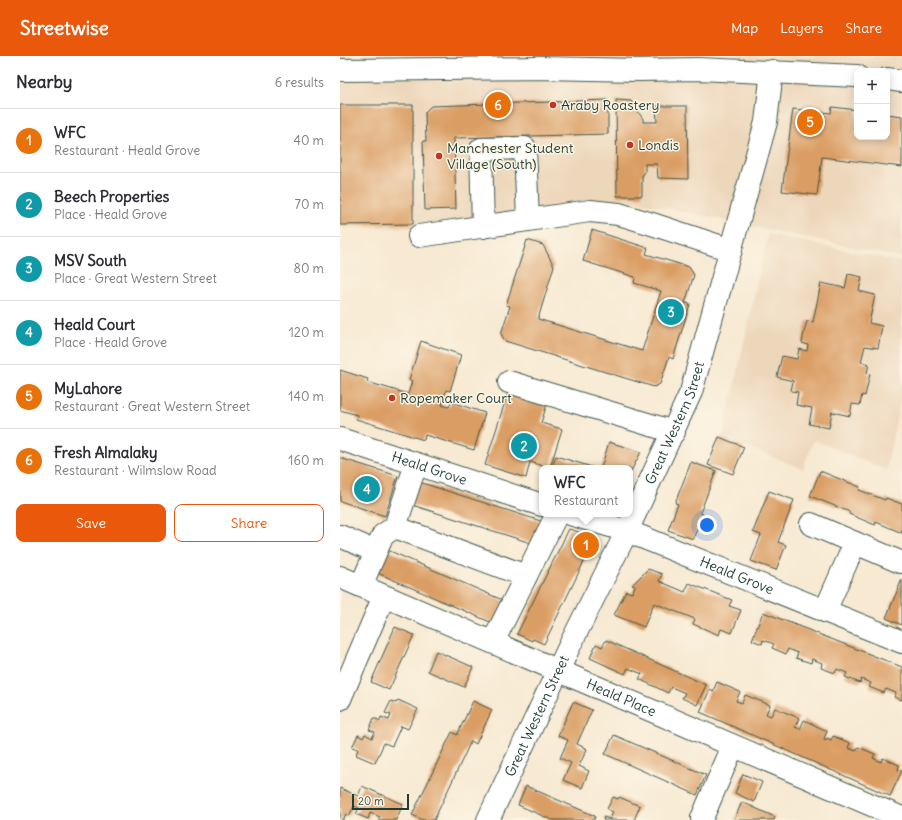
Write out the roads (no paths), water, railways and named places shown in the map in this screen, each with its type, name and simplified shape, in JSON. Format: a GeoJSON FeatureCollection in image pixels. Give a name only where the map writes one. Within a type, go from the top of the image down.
{"type":"FeatureCollection","features":[{"type":"Feature","properties":{"kind":"street"},"geometry":{"type":"LineString","coordinates":[[340,70],[417,69],[454,63],[542,68],[772,71],[854,76]]}},
{"type":"Feature","properties":{"kind":"street","name":"Great Western Street"},"geometry":{"type":"LineString","coordinates":[[488,820],[558,671],[674,432],[691,392],[731,250],[750,202],[766,122],[772,71]]}},
{"type":"Feature","properties":{"kind":"street"},"geometry":{"type":"LineString","coordinates":[[890,79],[902,81]]}},
{"type":"Feature","properties":{"kind":"street"},"geometry":{"type":"LineString","coordinates":[[483,227],[482,149],[525,148],[528,220]]}},
{"type":"Feature","properties":{"kind":"street"},"geometry":{"type":"LineString","coordinates":[[419,236],[590,211],[619,214],[731,250]]}},
{"type":"Feature","properties":{"kind":"street"},"geometry":{"type":"LineString","coordinates":[[509,382],[674,432]]}},
{"type":"Feature","properties":{"kind":"street","name":"Heald Grove"},"geometry":{"type":"LineString","coordinates":[[340,439],[539,504]]}},
{"type":"Feature","properties":{"kind":"street"},"geometry":{"type":"LineString","coordinates":[[361,586],[383,535],[395,527],[416,464]]}},
{"type":"Feature","properties":{"kind":"street"},"geometry":{"type":"LineString","coordinates":[[493,642],[556,517]]}},
{"type":"Feature","properties":{"kind":"street","name":"Heald Grove"},"geometry":{"type":"LineString","coordinates":[[580,517],[627,531],[902,642]]}},
{"type":"Feature","properties":{"kind":"street"},"geometry":{"type":"LineString","coordinates":[[811,524],[900,562]]}},
{"type":"Feature","properties":{"kind":"street"},"geometry":{"type":"LineString","coordinates":[[395,527],[526,576]]}},
{"type":"Feature","properties":{"kind":"street"},"geometry":{"type":"LineString","coordinates":[[340,536],[363,546]]}},
{"type":"Feature","properties":{"kind":"street"},"geometry":{"type":"LineString","coordinates":[[825,611],[855,543]]}},
{"type":"Feature","properties":{"kind":"street","name":"Heald Place"},"geometry":{"type":"LineString","coordinates":[[340,577],[902,818]]}},
{"type":"Feature","properties":{"kind":"street"},"geometry":{"type":"LineString","coordinates":[[340,699],[384,596]]}},
{"type":"Feature","properties":{"kind":"street"},"geometry":{"type":"LineString","coordinates":[[702,818],[733,746]]}},
{"type":"Feature","properties":{"kind":"place","name":"Fresh Almalaky"},"geometry":{"type":"Point","coordinates":[498,105]}},
{"type":"Feature","properties":{"kind":"place","name":"Araby Roastery"},"geometry":{"type":"Point","coordinates":[553,105]}},
{"type":"Feature","properties":{"kind":"place","name":"MyLahore"},"geometry":{"type":"Point","coordinates":[810,122]}},
{"type":"Feature","properties":{"kind":"place","name":"Londis"},"geometry":{"type":"Point","coordinates":[630,145]}},
{"type":"Feature","properties":{"kind":"place","name":"Manchester Student Village (South)"},"geometry":{"type":"Point","coordinates":[439,156]}},
{"type":"Feature","properties":{"kind":"place","name":"MSV South"},"geometry":{"type":"Point","coordinates":[671,312]}},
{"type":"Feature","properties":{"kind":"place","name":"Ropemaker Court"},"geometry":{"type":"Point","coordinates":[392,398]}},
{"type":"Feature","properties":{"kind":"place","name":"Beech Properties"},"geometry":{"type":"Point","coordinates":[524,446]}},
{"type":"Feature","properties":{"kind":"place","name":"Heald Court"},"geometry":{"type":"Point","coordinates":[367,489]}},
{"type":"Feature","properties":{"kind":"place","name":"WFC"},"geometry":{"type":"Point","coordinates":[586,545]}}]}
